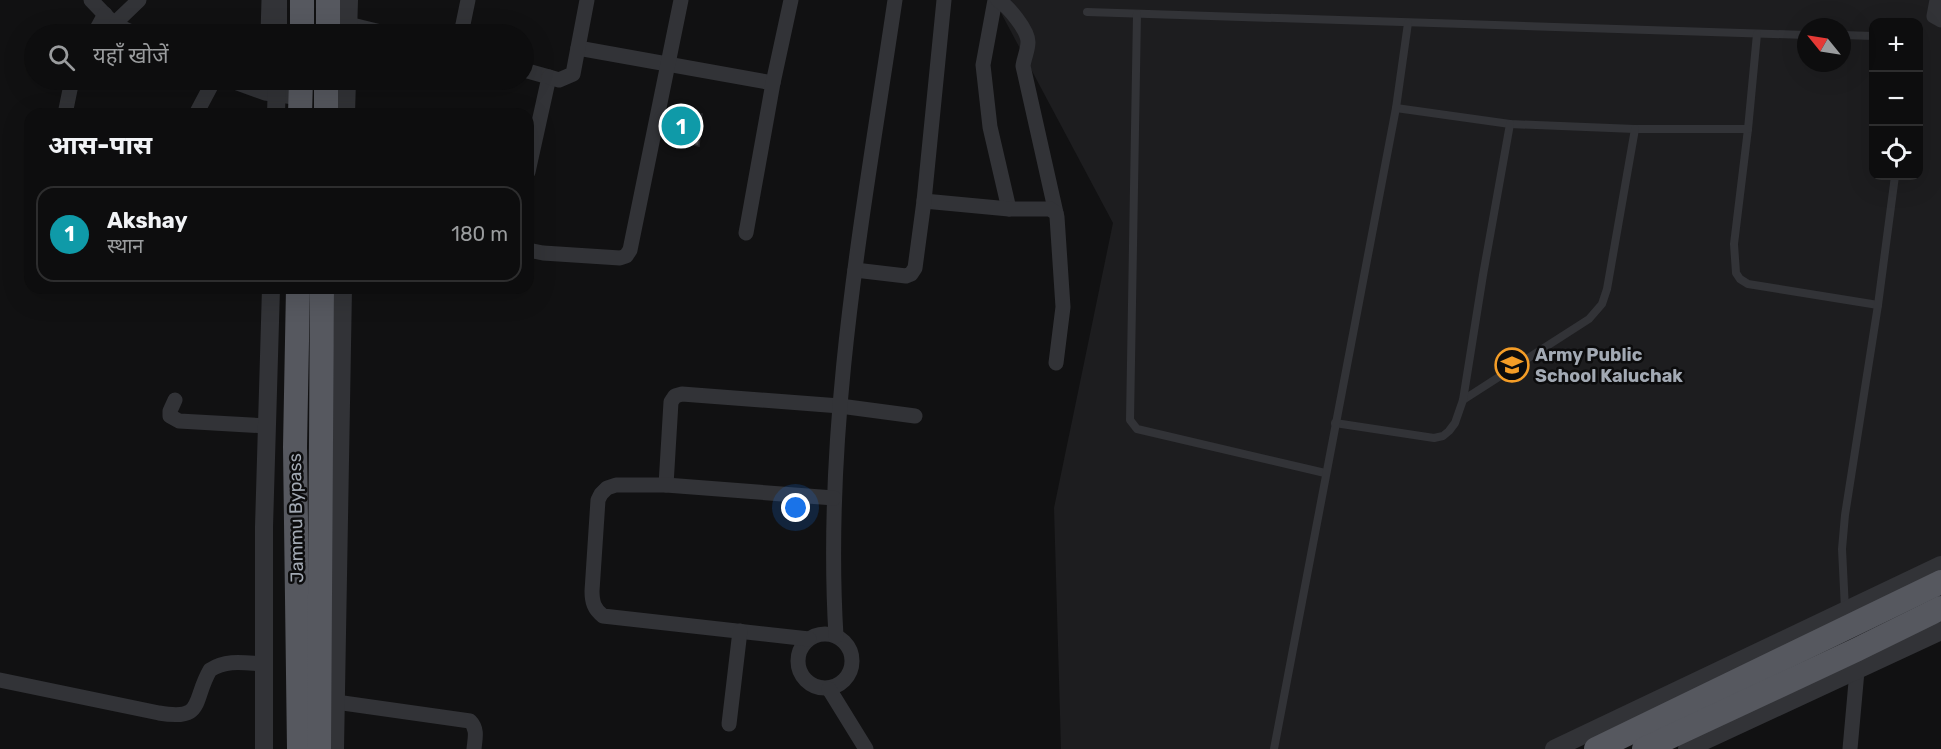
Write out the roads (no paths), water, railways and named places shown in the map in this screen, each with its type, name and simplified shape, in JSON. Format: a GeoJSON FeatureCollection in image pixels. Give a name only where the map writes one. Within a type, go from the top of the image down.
{"type":"FeatureCollection","features":[{"type":"Feature","properties":{"kind":"highway"},"geometry":{"type":"LineString","coordinates":[[302,0],[302,24]]}},
{"type":"Feature","properties":{"kind":"highway"},"geometry":{"type":"LineString","coordinates":[[328,0],[338,24]]}},
{"type":"Feature","properties":{"kind":"highway"},"geometry":{"type":"LineString","coordinates":[[326,90],[326,108]]}},
{"type":"Feature","properties":{"kind":"highway","name":"Jammu Bypass"},"geometry":{"type":"LineString","coordinates":[[298,294],[295,447],[299,749]]}},
{"type":"Feature","properties":{"kind":"highway","name":"Jammu Bypass"},"geometry":{"type":"LineString","coordinates":[[319,749],[322,294]]}},
{"type":"Feature","properties":{"kind":"highway"},"geometry":{"type":"LineString","coordinates":[[1596,749],[1846,619],[1941,582]]}},
{"type":"Feature","properties":{"kind":"highway"},"geometry":{"type":"LineString","coordinates":[[1644,749],[1941,608]]}},
{"type":"Feature","properties":{"kind":"street"},"geometry":{"type":"LineString","coordinates":[[91,0],[110,19],[119,24]]}},
{"type":"Feature","properties":{"kind":"street"},"geometry":{"type":"LineString","coordinates":[[105,24],[139,0]]}},
{"type":"Feature","properties":{"kind":"street"},"geometry":{"type":"LineString","coordinates":[[268,24],[269,0]]}},
{"type":"Feature","properties":{"kind":"street"},"geometry":{"type":"LineString","coordinates":[[278,0],[278,24]]}},
{"type":"Feature","properties":{"kind":"street"},"geometry":{"type":"LineString","coordinates":[[343,24],[349,0]]}},
{"type":"Feature","properties":{"kind":"street"},"geometry":{"type":"LineString","coordinates":[[463,24],[468,0]]}},
{"type":"Feature","properties":{"kind":"street"},"geometry":{"type":"LineString","coordinates":[[534,73],[559,80],[573,74],[587,0]]}},
{"type":"Feature","properties":{"kind":"street"},"geometry":{"type":"LineString","coordinates":[[534,252],[620,258],[626,256],[630,250],[681,0]]}},
{"type":"Feature","properties":{"kind":"street"},"geometry":{"type":"LineString","coordinates":[[746,233],[773,83],[791,0]]}},
{"type":"Feature","properties":{"kind":"street"},"geometry":{"type":"LineString","coordinates":[[836,636],[833,584],[834,498],[849,308],[895,0]]}},
{"type":"Feature","properties":{"kind":"street"},"geometry":{"type":"LineString","coordinates":[[855,270],[906,276],[911,274],[915,268],[944,0]]}},
{"type":"Feature","properties":{"kind":"street"},"geometry":{"type":"LineString","coordinates":[[1009,209],[990,127],[983,65],[996,0],[1006,6],[1018,20],[1028,42],[1023,66],[1057,217],[1063,307],[1056,363]]}},
{"type":"Feature","properties":{"kind":"street"},"geometry":{"type":"LineString","coordinates":[[1937,0],[1934,15],[1941,20]]}},
{"type":"Feature","properties":{"kind":"street"},"geometry":{"type":"LineString","coordinates":[[578,48],[773,83]]}},
{"type":"Feature","properties":{"kind":"street"},"geometry":{"type":"LineString","coordinates":[[534,145],[549,77]]}},
{"type":"Feature","properties":{"kind":"street"},"geometry":{"type":"LineString","coordinates":[[66,108],[70,90]]}},
{"type":"Feature","properties":{"kind":"street"},"geometry":{"type":"LineString","coordinates":[[199,108],[209,90]]}},
{"type":"Feature","properties":{"kind":"street"},"geometry":{"type":"LineString","coordinates":[[272,90],[275,108]]}},
{"type":"Feature","properties":{"kind":"street"},"geometry":{"type":"LineString","coordinates":[[280,90],[301,97]]}},
{"type":"Feature","properties":{"kind":"street"},"geometry":{"type":"LineString","coordinates":[[346,108],[347,90]]}},
{"type":"Feature","properties":{"kind":"street"},"geometry":{"type":"LineString","coordinates":[[924,201],[1009,209],[1050,209],[1056,213]]}},
{"type":"Feature","properties":{"kind":"street"},"geometry":{"type":"LineString","coordinates":[[264,749],[264,527],[271,294]]}},
{"type":"Feature","properties":{"kind":"street"},"geometry":{"type":"LineString","coordinates":[[335,749],[343,294]]}},
{"type":"Feature","properties":{"kind":"street"},"geometry":{"type":"LineString","coordinates":[[666,485],[671,402],[675,396],[682,394],[840,406],[915,416]]}},
{"type":"Feature","properties":{"kind":"street"},"geometry":{"type":"LineString","coordinates":[[175,400],[170,416],[180,421],[267,426]]}},
{"type":"Feature","properties":{"kind":"street"},"geometry":{"type":"LineString","coordinates":[[809,639],[603,616],[598,613],[592,604],[598,500],[607,488],[616,485],[666,485],[834,498]]}},
{"type":"Feature","properties":{"kind":"street"},"geometry":{"type":"LineString","coordinates":[[1554,749],[1846,619],[1941,565]]}},
{"type":"Feature","properties":{"kind":"street"},"geometry":{"type":"LineString","coordinates":[[729,724],[740,631]]}},
{"type":"Feature","properties":{"kind":"street"},"geometry":{"type":"LineString","coordinates":[[1687,749],[1941,631]]}},
{"type":"Feature","properties":{"kind":"street"},"geometry":{"type":"LineString","coordinates":[[827,634],[836,636],[850,647],[853,665],[845,681],[828,689],[811,685],[804,679],[798,663],[799,654],[802,646],[809,639],[827,634]]}},
{"type":"Feature","properties":{"kind":"street"},"geometry":{"type":"LineString","coordinates":[[0,680],[176,716],[190,713],[206,677],[215,667],[231,662],[263,664]]}},
{"type":"Feature","properties":{"kind":"street"},"geometry":{"type":"LineString","coordinates":[[1850,749],[1857,671]]}},
{"type":"Feature","properties":{"kind":"street"},"geometry":{"type":"LineString","coordinates":[[828,689],[866,749]]}},
{"type":"Feature","properties":{"kind":"street"},"geometry":{"type":"LineString","coordinates":[[336,702],[470,721],[476,731],[474,749]]}},
{"type":"Feature","properties":{"kind":"lane"},"geometry":{"type":"LineString","coordinates":[[1087,12],[1797,35]]}},
{"type":"Feature","properties":{"kind":"lane"},"geometry":{"type":"LineString","coordinates":[[1137,14],[1130,420],[1137,429],[1325,473]]}},
{"type":"Feature","properties":{"kind":"lane"},"geometry":{"type":"LineString","coordinates":[[1274,749],[1396,108],[1408,22]]}},
{"type":"Feature","properties":{"kind":"lane"},"geometry":{"type":"LineString","coordinates":[[1757,34],[1734,244],[1736,273],[1748,284],[1878,305]]}},
{"type":"Feature","properties":{"kind":"lane"},"geometry":{"type":"LineString","coordinates":[[1851,35],[1869,36]]}},
{"type":"Feature","properties":{"kind":"lane"},"geometry":{"type":"LineString","coordinates":[[1396,108],[1510,124],[1635,129],[1748,129]]}},
{"type":"Feature","properties":{"kind":"lane"},"geometry":{"type":"LineString","coordinates":[[1335,423],[1434,438],[1443,436],[1455,423],[1463,400],[1510,124]]}},
{"type":"Feature","properties":{"kind":"lane"},"geometry":{"type":"LineString","coordinates":[[1463,400],[1589,319],[1602,304],[1607,289],[1635,129]]}},
{"type":"Feature","properties":{"kind":"lane"},"geometry":{"type":"LineString","coordinates":[[1846,619],[1842,549],[1845,515],[1878,305],[1894,180]]}},
{"type":"Feature","properties":{"kind":"place","name":"Akshay"},"geometry":{"type":"Point","coordinates":[681,126]}},
{"type":"Feature","properties":{"kind":"place","name":"Army Public School Kaluchak"},"geometry":{"type":"Point","coordinates":[1512,365]}}]}
